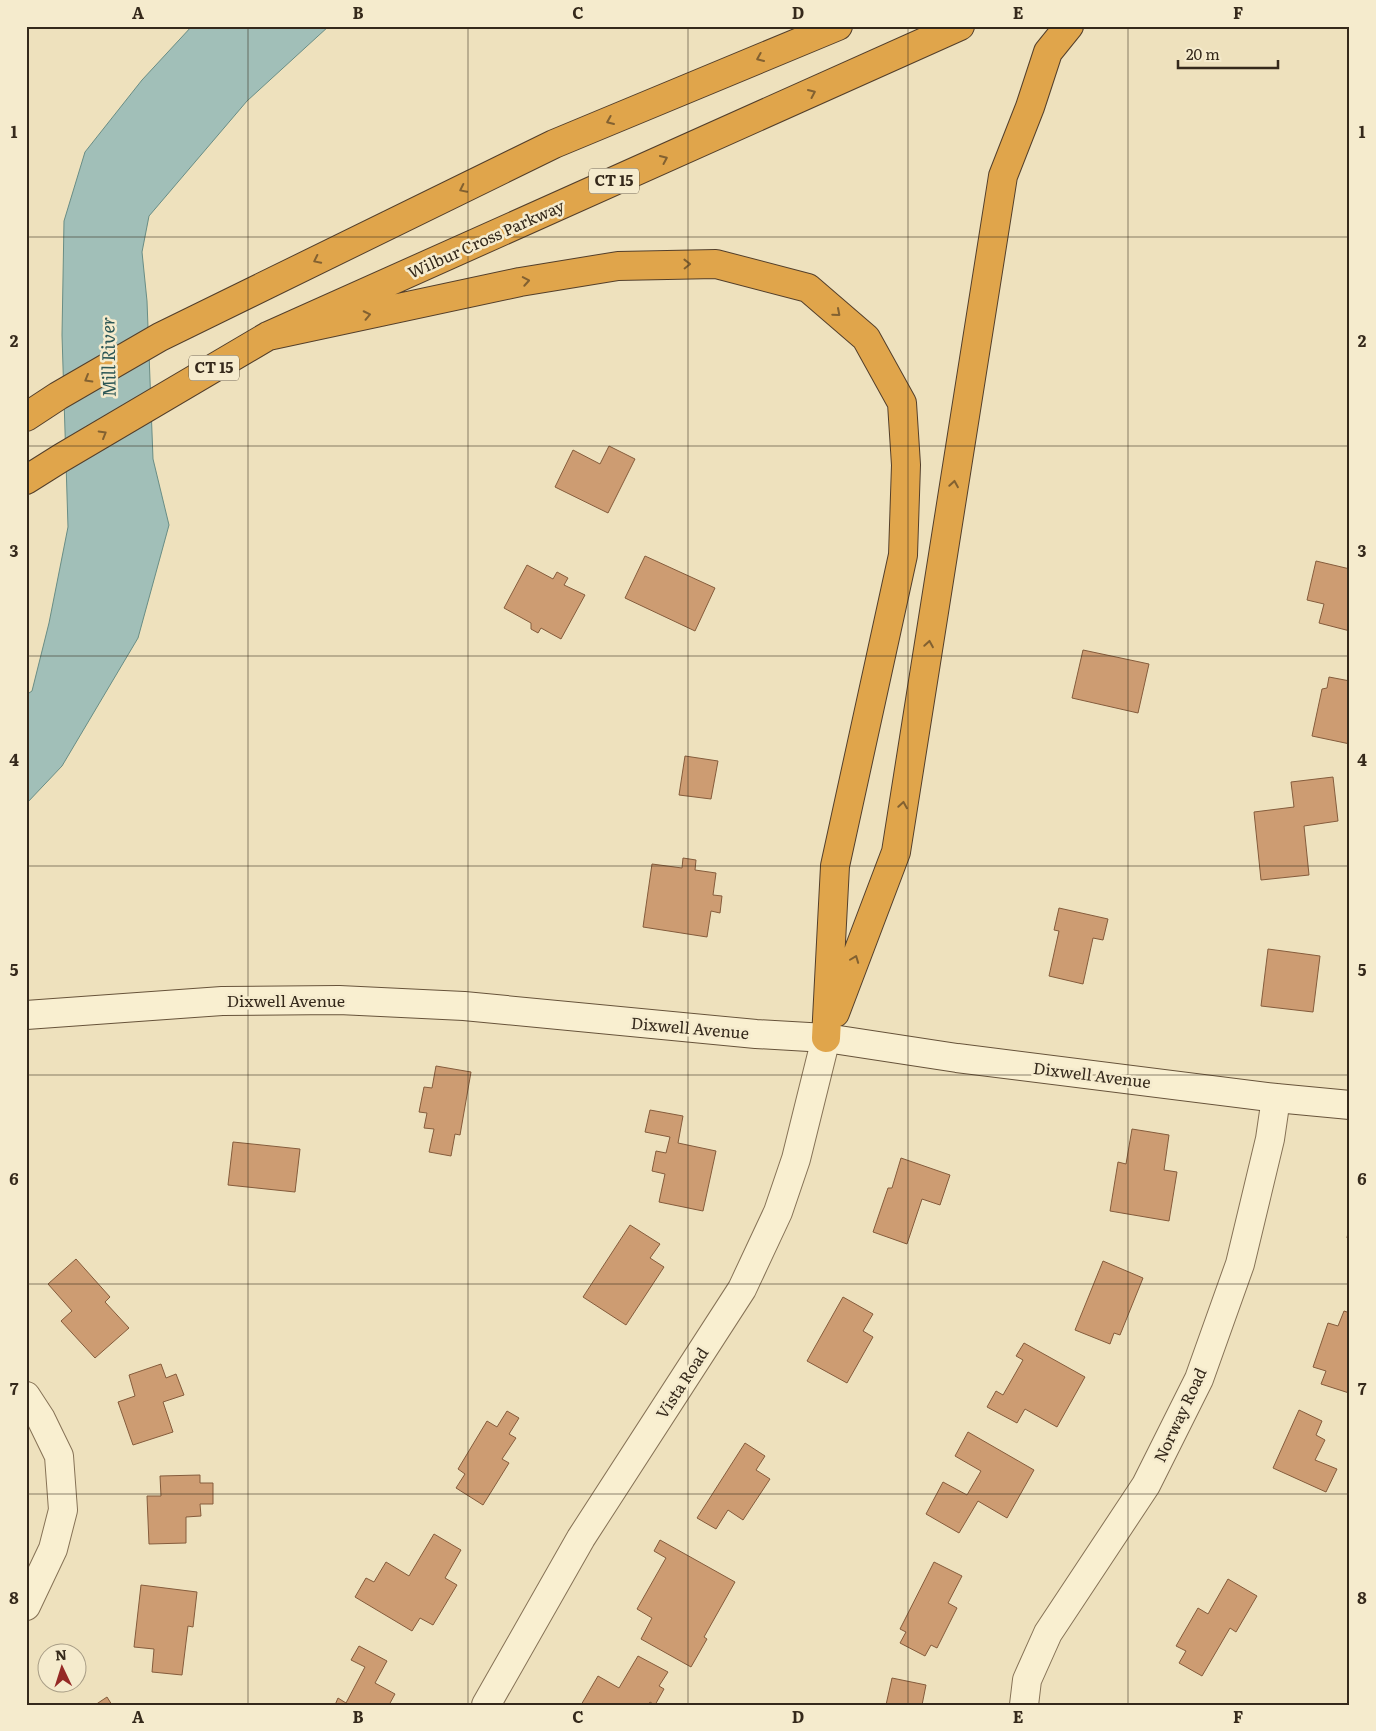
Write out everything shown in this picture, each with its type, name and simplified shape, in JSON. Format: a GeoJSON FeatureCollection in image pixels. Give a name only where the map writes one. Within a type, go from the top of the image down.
{"type":"FeatureCollection","features":[{"type":"Feature","properties":{"kind":"highway"},"geometry":{"type":"LineString","coordinates":[[26,418],[58,396],[160,336],[554,144],[838,26]]}},
{"type":"Feature","properties":{"kind":"highway","name":"Wilbur Cross Parkway"},"geometry":{"type":"LineString","coordinates":[[26,480],[268,336],[960,26]]}},
{"type":"Feature","properties":{"kind":"highway"},"geometry":{"type":"LineString","coordinates":[[826,1038],[896,852],[1003,176],[1030,107],[1048,52],[1069,26]]}},
{"type":"Feature","properties":{"kind":"highway"},"geometry":{"type":"LineString","coordinates":[[268,336],[529,280],[618,266],[716,264],[808,288],[866,338],[902,403],[906,466],[903,555],[835,866],[826,1038]]}},
{"type":"Feature","properties":{"kind":"street","name":"Dixwell Avenue"},"geometry":{"type":"LineString","coordinates":[[26,1015],[222,1001],[388,1001],[464,1006],[756,1034],[826,1038],[958,1058],[1276,1098],[1350,1105]]}},
{"type":"Feature","properties":{"kind":"street","name":"Vista Road"},"geometry":{"type":"LineString","coordinates":[[486,1705],[581,1538],[742,1289],[778,1212],[796,1158],[826,1038]]}},
{"type":"Feature","properties":{"kind":"street","name":"Norway Road"},"geometry":{"type":"LineString","coordinates":[[1024,1705],[1027,1680],[1048,1633],[1146,1485],[1199,1380],[1240,1264],[1270,1139],[1276,1098]]}},
{"type":"Feature","properties":{"kind":"street"},"geometry":{"type":"LineString","coordinates":[[26,1396],[41,1419],[59,1456],[63,1510],[53,1549],[26,1606]]}},
{"type":"Feature","properties":{"kind":"water","name":"Mill River"},"geometry":{"type":"Polygon","coordinates":[[[192,26],[329,26],[247,101],[149,216],[142,252],[147,301],[153,459],[169,525],[138,638],[62,766],[26,804],[26,695],[32,691],[49,623],[68,527],[62,335],[64,221],[85,152],[142,80],[192,26]]]}},
{"type":"Feature","properties":{"kind":"building"},"geometry":{"type":"Polygon","coordinates":[[[609,446],[635,459],[608,513],[555,487],[573,450],[600,464],[609,446]]]}},
{"type":"Feature","properties":{"kind":"building"},"geometry":{"type":"Polygon","coordinates":[[[645,556],[715,588],[695,631],[625,598],[645,556]]]}},
{"type":"Feature","properties":{"kind":"building"},"geometry":{"type":"Polygon","coordinates":[[[1316,561],[1350,569],[1350,631],[1319,623],[1324,604],[1307,600],[1316,561]]]}},
{"type":"Feature","properties":{"kind":"building"},"geometry":{"type":"Polygon","coordinates":[[[527,565],[553,579],[557,572],[568,578],[564,585],[585,595],[561,639],[541,628],[538,633],[531,629],[531,623],[504,608],[527,565]]]}},
{"type":"Feature","properties":{"kind":"building"},"geometry":{"type":"Polygon","coordinates":[[[1083,650],[1149,664],[1138,713],[1072,698],[1083,650]]]}},
{"type":"Feature","properties":{"kind":"building"},"geometry":{"type":"Polygon","coordinates":[[[1329,677],[1350,681],[1350,744],[1312,736],[1322,689],[1327,688],[1329,677]]]}},
{"type":"Feature","properties":{"kind":"building"},"geometry":{"type":"Polygon","coordinates":[[[685,756],[718,761],[711,799],[679,795],[685,756]]]}},
{"type":"Feature","properties":{"kind":"building"},"geometry":{"type":"Polygon","coordinates":[[[1333,777],[1338,821],[1304,826],[1309,875],[1261,880],[1254,812],[1294,807],[1291,782],[1333,777]]]}},
{"type":"Feature","properties":{"kind":"building"},"geometry":{"type":"Polygon","coordinates":[[[683,858],[696,860],[695,870],[716,873],[713,895],[722,896],[720,913],[711,911],[707,937],[643,927],[652,864],[682,868],[683,858]]]}},
{"type":"Feature","properties":{"kind":"building"},"geometry":{"type":"Polygon","coordinates":[[[1059,908],[1108,919],[1103,940],[1093,938],[1083,984],[1049,976],[1059,931],[1054,930],[1059,908]]]}},
{"type":"Feature","properties":{"kind":"building"},"geometry":{"type":"Polygon","coordinates":[[[1268,949],[1320,956],[1313,1012],[1261,1006],[1268,949]]]}},
{"type":"Feature","properties":{"kind":"building"},"geometry":{"type":"Polygon","coordinates":[[[436,1066],[471,1072],[460,1135],[455,1134],[451,1156],[429,1152],[434,1129],[424,1128],[427,1113],[419,1112],[424,1087],[432,1088],[436,1066]]]}},
{"type":"Feature","properties":{"kind":"building"},"geometry":{"type":"Polygon","coordinates":[[[650,1110],[683,1116],[678,1143],[716,1151],[703,1211],[659,1202],[665,1174],[652,1171],[656,1151],[666,1153],[670,1137],[645,1132],[650,1110]]]}},
{"type":"Feature","properties":{"kind":"building"},"geometry":{"type":"Polygon","coordinates":[[[1132,1129],[1169,1135],[1164,1170],[1177,1172],[1169,1221],[1110,1211],[1118,1162],[1126,1164],[1132,1129]]]}},
{"type":"Feature","properties":{"kind":"building"},"geometry":{"type":"Polygon","coordinates":[[[233,1142],[300,1149],[295,1192],[228,1185],[233,1142]]]}},
{"type":"Feature","properties":{"kind":"building"},"geometry":{"type":"Polygon","coordinates":[[[901,1158],[950,1175],[940,1205],[922,1199],[907,1244],[873,1232],[888,1188],[892,1188],[901,1158]]]}},
{"type":"Feature","properties":{"kind":"building"},"geometry":{"type":"Polygon","coordinates":[[[1350,1221],[1350,1239],[1347,1238],[1350,1221]]]}},
{"type":"Feature","properties":{"kind":"building"},"geometry":{"type":"Polygon","coordinates":[[[630,1225],[660,1244],[650,1258],[664,1267],[626,1325],[583,1297],[630,1225]]]}},
{"type":"Feature","properties":{"kind":"building"},"geometry":{"type":"Polygon","coordinates":[[[76,1259],[110,1297],[105,1302],[129,1328],[95,1358],[61,1321],[72,1311],[48,1284],[76,1259]]]}},
{"type":"Feature","properties":{"kind":"building"},"geometry":{"type":"Polygon","coordinates":[[[1103,1261],[1143,1278],[1120,1335],[1114,1333],[1110,1344],[1075,1330],[1103,1261]]]}},
{"type":"Feature","properties":{"kind":"building"},"geometry":{"type":"Polygon","coordinates":[[[843,1297],[873,1314],[863,1331],[873,1337],[847,1383],[807,1361],[843,1297]]]}},
{"type":"Feature","properties":{"kind":"building"},"geometry":{"type":"Polygon","coordinates":[[[1344,1311],[1350,1313],[1349,1393],[1321,1384],[1326,1371],[1313,1367],[1328,1323],[1338,1326],[1344,1311]]]}},
{"type":"Feature","properties":{"kind":"building"},"geometry":{"type":"Polygon","coordinates":[[[1024,1343],[1085,1377],[1057,1427],[1025,1409],[1017,1423],[987,1407],[996,1391],[1003,1395],[1023,1360],[1016,1356],[1024,1343]]]}},
{"type":"Feature","properties":{"kind":"building"},"geometry":{"type":"Polygon","coordinates":[[[161,1364],[166,1378],[176,1374],[184,1395],[163,1402],[173,1432],[133,1445],[118,1402],[135,1396],[129,1375],[161,1364]]]}},
{"type":"Feature","properties":{"kind":"building"},"geometry":{"type":"Polygon","coordinates":[[[1299,1410],[1322,1421],[1316,1435],[1325,1440],[1315,1460],[1337,1469],[1326,1492],[1273,1468],[1299,1410]]]}},
{"type":"Feature","properties":{"kind":"building"},"geometry":{"type":"Polygon","coordinates":[[[507,1411],[519,1418],[509,1434],[516,1438],[502,1459],[509,1463],[483,1505],[456,1488],[465,1474],[458,1469],[487,1421],[497,1427],[507,1411]]]}},
{"type":"Feature","properties":{"kind":"building"},"geometry":{"type":"Polygon","coordinates":[[[968,1432],[1034,1470],[1007,1518],[978,1501],[959,1533],[926,1514],[943,1482],[967,1495],[981,1471],[955,1456],[968,1432]]]}},
{"type":"Feature","properties":{"kind":"building"},"geometry":{"type":"Polygon","coordinates":[[[745,1443],[765,1456],[756,1470],[770,1479],[743,1520],[728,1510],[716,1529],[697,1518],[745,1443]]]}},
{"type":"Feature","properties":{"kind":"building"},"geometry":{"type":"Polygon","coordinates":[[[200,1475],[200,1483],[213,1483],[213,1504],[200,1504],[201,1516],[186,1517],[186,1543],[149,1544],[147,1496],[161,1496],[160,1476],[200,1475]]]}},
{"type":"Feature","properties":{"kind":"building"},"geometry":{"type":"Polygon","coordinates":[[[434,1534],[461,1550],[445,1578],[457,1585],[433,1625],[420,1618],[412,1631],[355,1597],[366,1578],[374,1582],[386,1562],[409,1576],[434,1534]]]}},
{"type":"Feature","properties":{"kind":"building"},"geometry":{"type":"Polygon","coordinates":[[[660,1540],[735,1582],[704,1637],[707,1639],[691,1667],[641,1639],[652,1618],[637,1609],[666,1558],[654,1551],[660,1540]]]}},
{"type":"Feature","properties":{"kind":"building"},"geometry":{"type":"Polygon","coordinates":[[[934,1562],[962,1576],[948,1603],[957,1608],[937,1648],[931,1645],[925,1656],[900,1643],[906,1632],[900,1629],[934,1562]]]}},
{"type":"Feature","properties":{"kind":"building"},"geometry":{"type":"Polygon","coordinates":[[[1228,1579],[1257,1596],[1236,1632],[1230,1628],[1202,1676],[1179,1663],[1186,1651],[1176,1646],[1198,1608],[1208,1614],[1228,1579]]]}},
{"type":"Feature","properties":{"kind":"building"},"geometry":{"type":"Polygon","coordinates":[[[141,1585],[197,1592],[193,1627],[188,1626],[182,1675],[152,1672],[154,1649],[134,1647],[141,1585]]]}},
{"type":"Feature","properties":{"kind":"building"},"geometry":{"type":"Polygon","coordinates":[[[359,1646],[387,1661],[375,1683],[395,1694],[389,1705],[335,1705],[338,1698],[346,1703],[365,1667],[351,1660],[359,1646]]]}},
{"type":"Feature","properties":{"kind":"building"},"geometry":{"type":"Polygon","coordinates":[[[638,1656],[668,1672],[659,1686],[664,1689],[655,1705],[650,1702],[648,1705],[581,1705],[598,1676],[619,1688],[638,1656]]]}},
{"type":"Feature","properties":{"kind":"building"},"geometry":{"type":"Polygon","coordinates":[[[892,1678],[926,1685],[922,1705],[886,1705],[892,1678]]]}},
{"type":"Feature","properties":{"kind":"building"},"geometry":{"type":"Polygon","coordinates":[[[107,1697],[112,1705],[95,1705],[107,1697]]]}}]}
